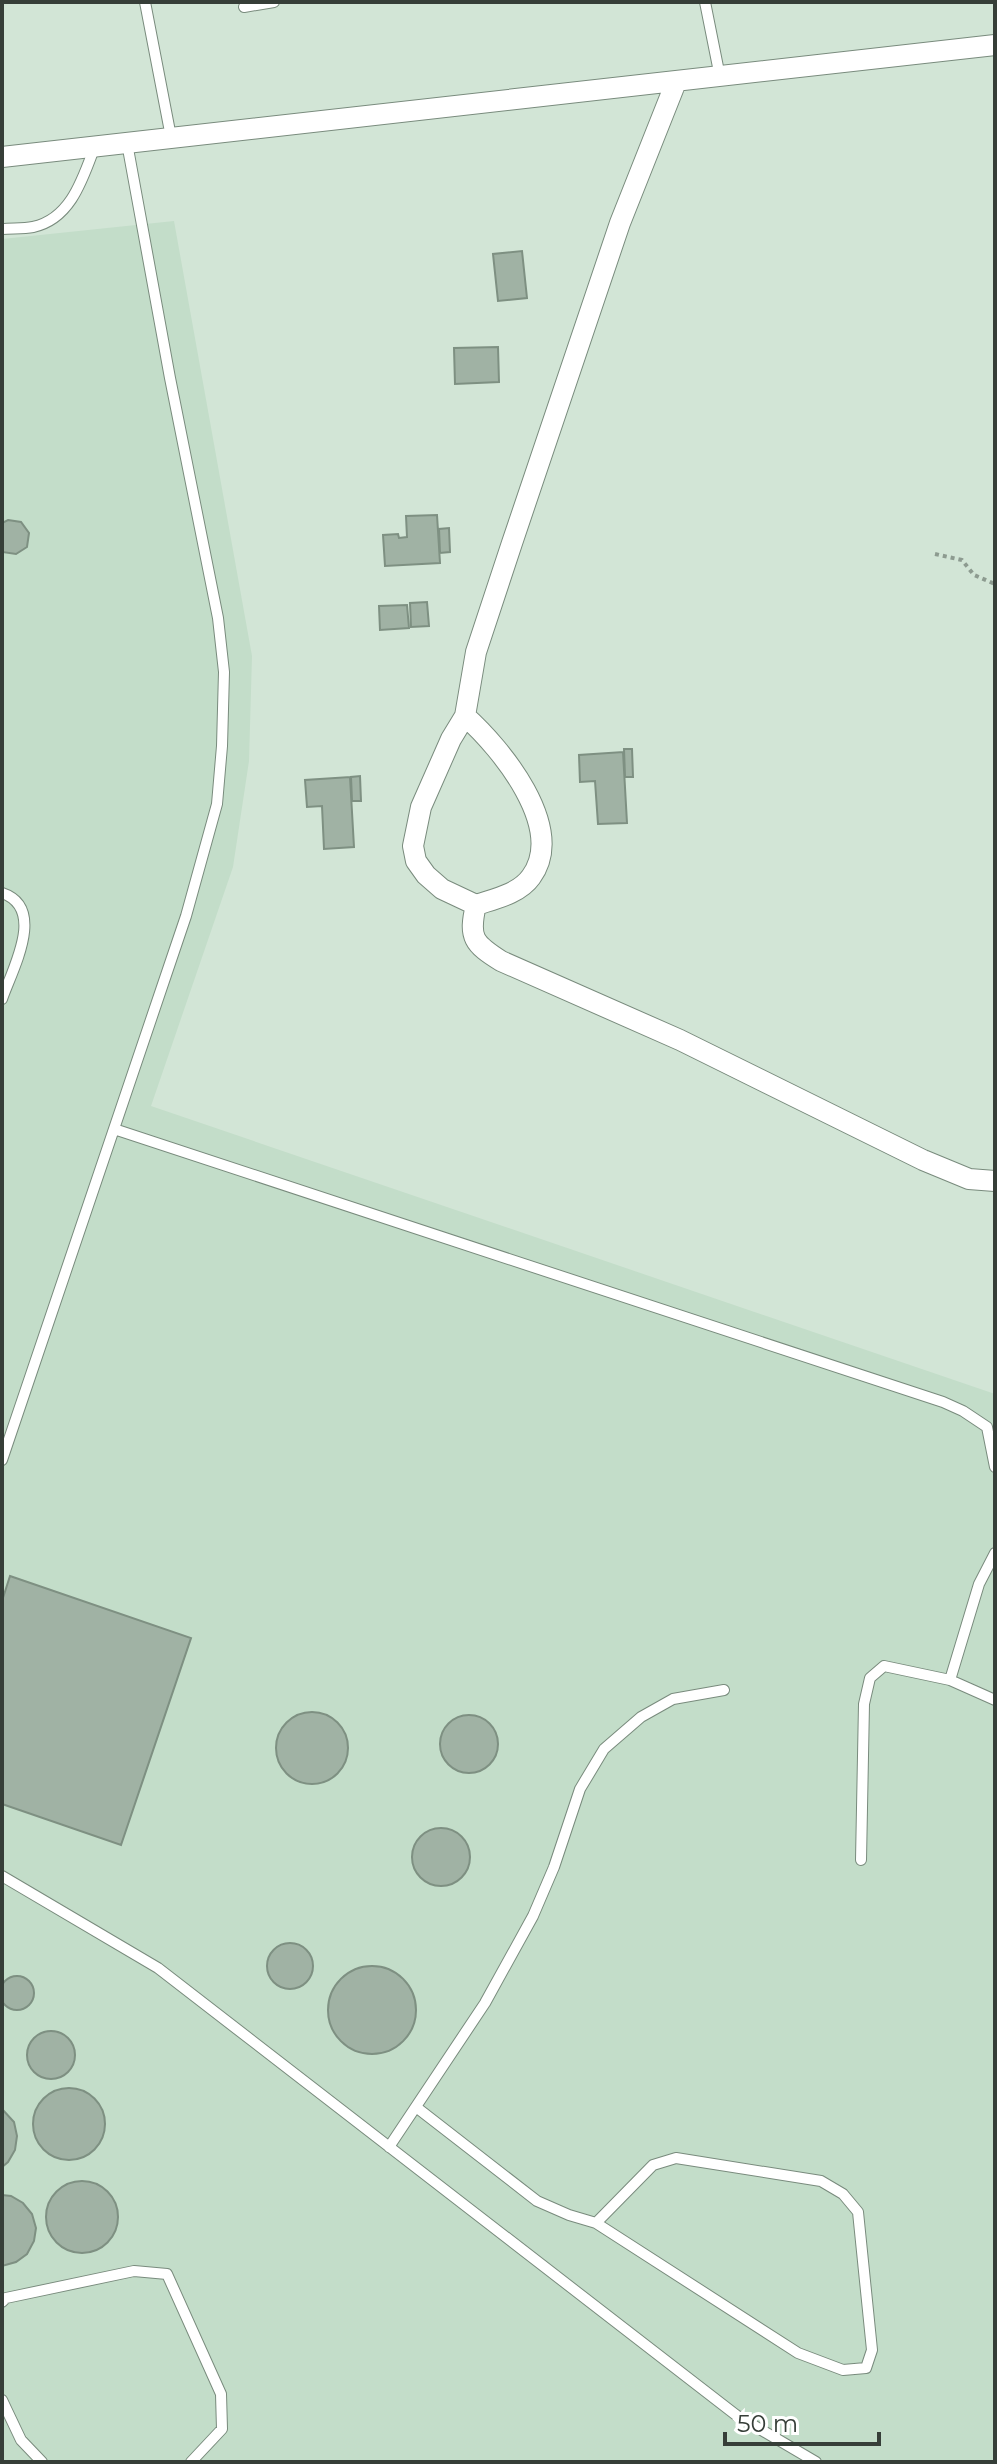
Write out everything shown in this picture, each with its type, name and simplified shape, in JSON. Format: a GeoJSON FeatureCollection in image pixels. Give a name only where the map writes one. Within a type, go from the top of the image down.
{"type":"FeatureCollection","features":[{"type":"Feature","properties":{"kind":"street"},"geometry":{"type":"LineString","coordinates":[[2,157],[995,45]]}},
{"type":"Feature","properties":{"kind":"street"},"geometry":{"type":"LineString","coordinates":[[465,716],[485,733],[511,766],[538,821],[541,841],[538,864],[529,880],[513,892],[476,905],[442,889],[416,861],[413,846],[421,807],[451,739],[465,716],[476,652],[512,543],[620,223],[676,82]]}},
{"type":"Feature","properties":{"kind":"street"},"geometry":{"type":"LineString","coordinates":[[476,905],[473,939],[501,961],[680,1040],[923,1160],[969,1179],[995,1181]]}},
{"type":"Feature","properties":{"kind":"lane"},"geometry":{"type":"LineString","coordinates":[[145,2],[171,137]]}},
{"type":"Feature","properties":{"kind":"lane"},"geometry":{"type":"LineString","coordinates":[[244,7],[274,2]]}},
{"type":"Feature","properties":{"kind":"lane"},"geometry":{"type":"LineString","coordinates":[[705,2],[720,77]]}},
{"type":"Feature","properties":{"kind":"lane"},"geometry":{"type":"LineString","coordinates":[[2,1460],[186,916],[217,804],[224,672],[211,575],[170,378],[127,143]]}},
{"type":"Feature","properties":{"kind":"lane"},"geometry":{"type":"LineString","coordinates":[[2,229],[36,227],[61,214],[80,185],[95,146]]}},
{"type":"Feature","properties":{"kind":"lane"},"geometry":{"type":"LineString","coordinates":[[2,893],[11,896],[23,912],[26,931],[2,999]]}},
{"type":"Feature","properties":{"kind":"lane"},"geometry":{"type":"LineString","coordinates":[[114,1129],[943,1402],[987,1427],[995,1467]]}},
{"type":"Feature","properties":{"kind":"lane"},"geometry":{"type":"LineString","coordinates":[[950,1680],[979,1584],[995,1553]]}},
{"type":"Feature","properties":{"kind":"lane"},"geometry":{"type":"LineString","coordinates":[[861,1860],[864,1704],[870,1678],[884,1666],[950,1680],[995,1700]]}},
{"type":"Feature","properties":{"kind":"lane"},"geometry":{"type":"LineString","coordinates":[[389,2147],[485,2003],[533,1916],[554,1867],[580,1789],[604,1749],[641,1717],[673,1699],[724,1690]]}},
{"type":"Feature","properties":{"kind":"lane"},"geometry":{"type":"LineString","coordinates":[[2,1876],[158,1968],[736,2415],[816,2462]]}},
{"type":"Feature","properties":{"kind":"lane"},"geometry":{"type":"LineString","coordinates":[[416,2107],[537,2201],[596,2223],[798,2353],[843,2370],[866,2368],[872,2350],[858,2212],[843,2194],[821,2181],[676,2158],[653,2165],[596,2223]]}},
{"type":"Feature","properties":{"kind":"lane"},"geometry":{"type":"LineString","coordinates":[[2,2302],[6,2298],[134,2271],[167,2274],[221,2394],[222,2429],[191,2462]]}},
{"type":"Feature","properties":{"kind":"lane"},"geometry":{"type":"LineString","coordinates":[[2,2400],[21,2440],[42,2462]]}},
{"type":"Feature","properties":{"kind":"path"},"geometry":{"type":"LineString","coordinates":[[935,554],[962,560],[974,575],[995,584]]}},
{"type":"Feature","properties":{"kind":"shaded area"},"geometry":{"type":"Polygon","coordinates":[[[174,221],[252,656],[249,761],[233,867],[151,1106],[995,1394],[995,2462],[2,2462],[2,239],[174,221]]]}},
{"type":"Feature","properties":{"kind":"building"},"geometry":{"type":"Polygon","coordinates":[[[522,251],[527,298],[498,301],[493,254],[522,251]]]}},
{"type":"Feature","properties":{"kind":"building"},"geometry":{"type":"Polygon","coordinates":[[[498,347],[499,382],[455,384],[454,348],[498,347]]]}},
{"type":"Feature","properties":{"kind":"building"},"geometry":{"type":"Polygon","coordinates":[[[437,515],[440,563],[385,566],[383,535],[407,537],[406,516],[437,515]]]}},
{"type":"Feature","properties":{"kind":"building"},"geometry":{"type":"Polygon","coordinates":[[[8,520],[21,522],[29,533],[27,547],[16,554],[2,552],[2,523],[8,520]]]}},
{"type":"Feature","properties":{"kind":"building"},"geometry":{"type":"Polygon","coordinates":[[[449,528],[450,552],[440,553],[439,529],[449,528]]]}},
{"type":"Feature","properties":{"kind":"building"},"geometry":{"type":"Polygon","coordinates":[[[427,602],[429,626],[411,627],[410,603],[427,602]]]}},
{"type":"Feature","properties":{"kind":"building"},"geometry":{"type":"Polygon","coordinates":[[[407,605],[409,628],[380,630],[379,606],[407,605]]]}},
{"type":"Feature","properties":{"kind":"building"},"geometry":{"type":"Polygon","coordinates":[[[624,749],[632,749],[633,777],[625,777],[624,749]]]}},
{"type":"Feature","properties":{"kind":"building"},"geometry":{"type":"Polygon","coordinates":[[[623,752],[627,823],[598,824],[595,781],[580,782],[579,755],[623,752]]]}},
{"type":"Feature","properties":{"kind":"building"},"geometry":{"type":"Polygon","coordinates":[[[360,776],[361,801],[352,801],[351,777],[360,776]]]}},
{"type":"Feature","properties":{"kind":"building"},"geometry":{"type":"Polygon","coordinates":[[[350,777],[354,847],[324,849],[322,806],[307,807],[305,780],[350,777]]]}},
{"type":"Feature","properties":{"kind":"building"},"geometry":{"type":"Polygon","coordinates":[[[10,1576],[191,1638],[121,1845],[2,1804],[2,1601],[10,1576]]]}},
{"type":"Feature","properties":{"kind":"building"},"geometry":{"type":"Polygon","coordinates":[[[312,1712],[332,1718],[342,1728],[348,1748],[342,1768],[332,1778],[312,1784],[292,1778],[282,1768],[276,1748],[282,1728],[292,1718],[312,1712]]]}},
{"type":"Feature","properties":{"kind":"building"},"geometry":{"type":"Polygon","coordinates":[[[469,1715],[480,1717],[489,1724],[496,1733],[496,1755],[489,1764],[480,1771],[469,1773],[458,1771],[449,1764],[442,1755],[440,1744],[442,1733],[449,1724],[458,1717],[469,1715]]]}},
{"type":"Feature","properties":{"kind":"building"},"geometry":{"type":"Polygon","coordinates":[[[441,1828],[452,1830],[461,1837],[468,1846],[468,1868],[461,1877],[452,1884],[441,1886],[430,1884],[421,1877],[414,1868],[412,1857],[414,1846],[421,1837],[430,1830],[441,1828]]]}},
{"type":"Feature","properties":{"kind":"building"},"geometry":{"type":"Polygon","coordinates":[[[290,1943],[306,1950],[313,1966],[306,1982],[290,1989],[274,1982],[267,1966],[274,1950],[290,1943]]]}},
{"type":"Feature","properties":{"kind":"building"},"geometry":{"type":"Polygon","coordinates":[[[372,1966],[389,1969],[403,1979],[413,1993],[416,2010],[413,2027],[403,2041],[389,2051],[372,2054],[355,2051],[341,2041],[331,2027],[328,2010],[331,1993],[341,1979],[355,1969],[372,1966]]]}},
{"type":"Feature","properties":{"kind":"building"},"geometry":{"type":"Polygon","coordinates":[[[17,1976],[29,1981],[34,1993],[29,2005],[17,2010],[5,2005],[0,1993],[5,1981],[17,1976]]]}},
{"type":"Feature","properties":{"kind":"building"},"geometry":{"type":"Polygon","coordinates":[[[51,2031],[60,2032],[68,2038],[74,2046],[74,2064],[68,2072],[60,2078],[51,2079],[42,2078],[34,2072],[28,2064],[27,2055],[28,2046],[34,2038],[42,2032],[51,2031]]]}},
{"type":"Feature","properties":{"kind":"building"},"geometry":{"type":"Polygon","coordinates":[[[69,2088],[89,2094],[99,2104],[105,2124],[99,2144],[89,2154],[69,2160],[49,2154],[39,2144],[33,2124],[39,2104],[49,2094],[69,2088]]]}},
{"type":"Feature","properties":{"kind":"building"},"geometry":{"type":"Polygon","coordinates":[[[2,2109],[14,2122],[17,2136],[15,2150],[2,2167],[2,2109]]]}},
{"type":"Feature","properties":{"kind":"building"},"geometry":{"type":"Polygon","coordinates":[[[82,2181],[102,2187],[112,2197],[118,2217],[112,2237],[102,2247],[82,2253],[62,2247],[52,2237],[46,2217],[52,2197],[62,2187],[82,2181]]]}},
{"type":"Feature","properties":{"kind":"building"},"geometry":{"type":"Polygon","coordinates":[[[2,2195],[23,2203],[32,2214],[36,2228],[27,2254],[16,2262],[2,2266],[2,2195]]]}}]}
